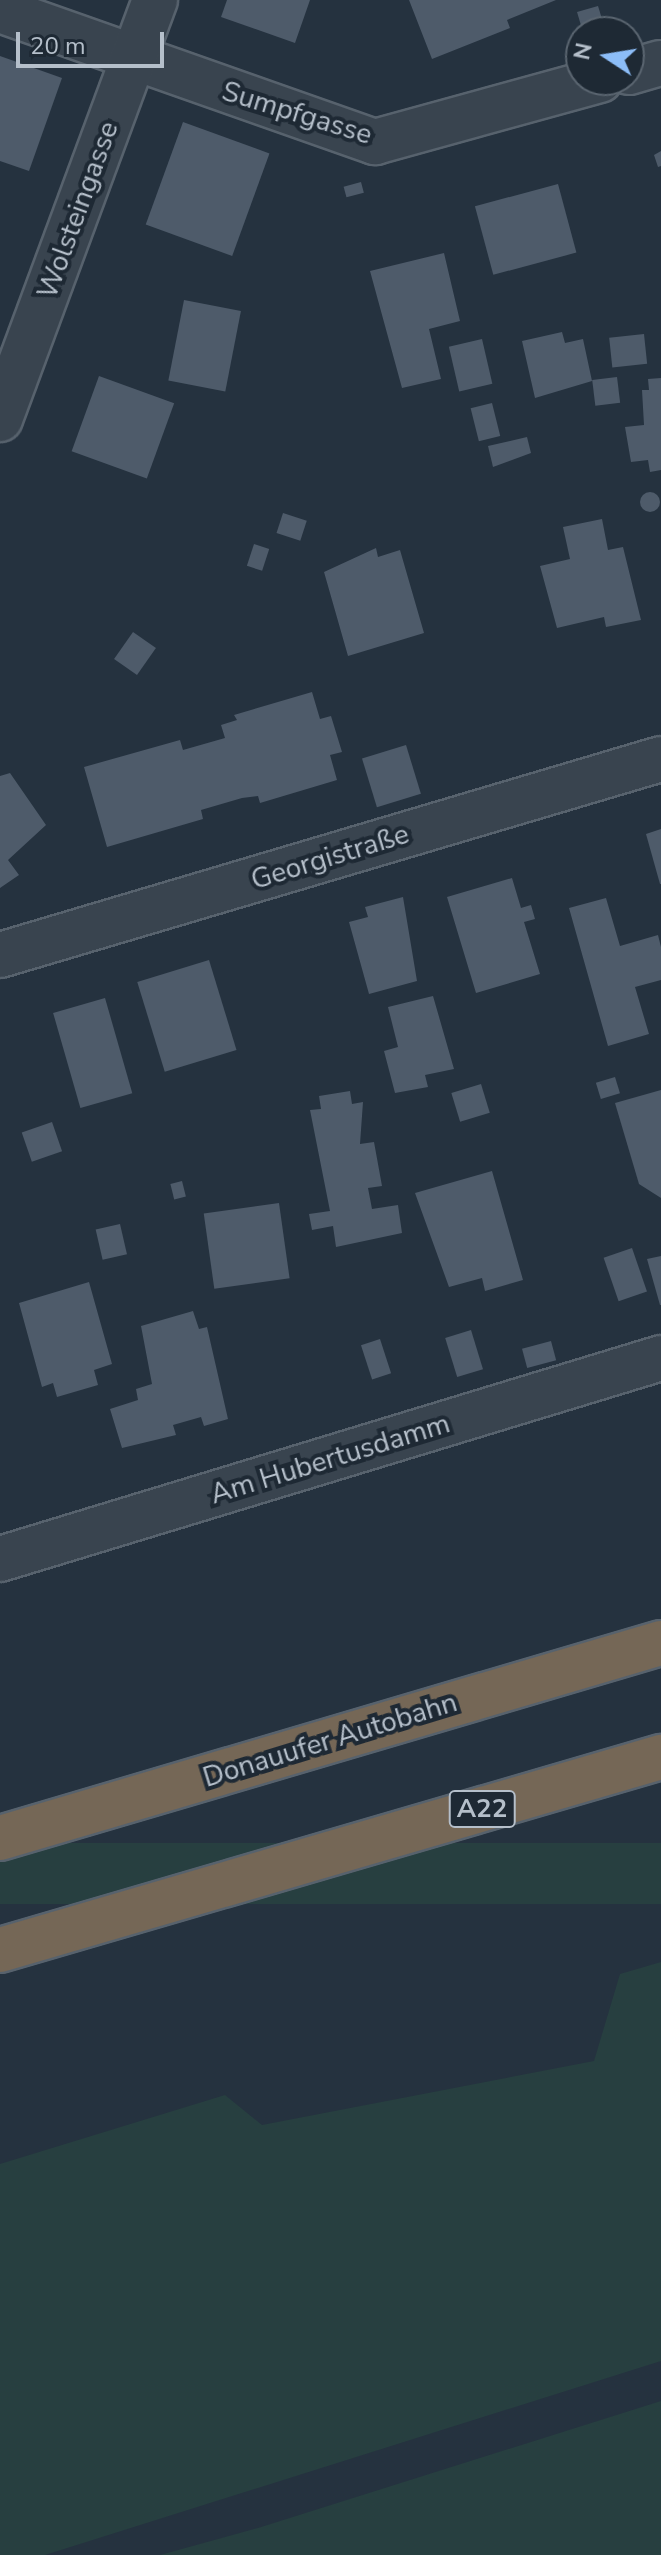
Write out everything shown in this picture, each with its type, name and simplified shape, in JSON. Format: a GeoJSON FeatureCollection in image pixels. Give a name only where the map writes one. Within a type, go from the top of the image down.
{"type":"FeatureCollection","features":[{"type":"Feature","properties":{"kind":"highway","name":"Donauufer Autobahn"},"geometry":{"type":"LineString","coordinates":[[0,1838],[661,1643]]}},
{"type":"Feature","properties":{"kind":"highway","name":"A22"},"geometry":{"type":"LineString","coordinates":[[0,1950],[661,1757]]}},
{"type":"Feature","properties":{"kind":"street","name":"Wolsteingasse"},"geometry":{"type":"LineString","coordinates":[[0,419],[155,0]]}},
{"type":"Feature","properties":{"kind":"street","name":"Sumpfgasse"},"geometry":{"type":"LineString","coordinates":[[0,10],[375,142],[565,90]]}},
{"type":"Feature","properties":{"kind":"street","name":"Georgistraße"},"geometry":{"type":"LineString","coordinates":[[0,955],[661,759]]}},
{"type":"Feature","properties":{"kind":"street","name":"Am Hubertusdamm"},"geometry":{"type":"LineString","coordinates":[[0,1559],[661,1358]]}},
{"type":"Feature","properties":{"kind":"green space"},"geometry":{"type":"Polygon","coordinates":[[[0,1843],[661,1843],[661,1904],[0,1904],[0,1843]]]}},
{"type":"Feature","properties":{"kind":"green space"},"geometry":{"type":"Polygon","coordinates":[[[661,1962],[661,2361],[45,2555],[0,2555],[0,2164],[225,2095],[262,2125],[594,2061],[620,1974],[661,1962]]]}},
{"type":"Feature","properties":{"kind":"green space"},"geometry":{"type":"Polygon","coordinates":[[[661,2401],[661,2555],[160,2555],[258,2528],[661,2401]]]}},
{"type":"Feature","properties":{"kind":"building"},"geometry":{"type":"Polygon","coordinates":[[[227,0],[310,0],[295,43],[221,17],[227,0]]]}},
{"type":"Feature","properties":{"kind":"building"},"geometry":{"type":"Polygon","coordinates":[[[409,0],[556,0],[507,20],[510,28],[432,59],[409,0]]]}},
{"type":"Feature","properties":{"kind":"building"},"geometry":{"type":"Polygon","coordinates":[[[598,6],[601,16],[578,16],[577,12],[598,6]]]}},
{"type":"Feature","properties":{"kind":"building"},"geometry":{"type":"Polygon","coordinates":[[[0,56],[62,78],[29,171],[0,161],[0,56]]]}},
{"type":"Feature","properties":{"kind":"building"},"geometry":{"type":"Polygon","coordinates":[[[183,122],[269,153],[232,256],[146,224],[183,122]]]}},
{"type":"Feature","properties":{"kind":"building"},"geometry":{"type":"Polygon","coordinates":[[[661,151],[661,166],[658,167],[654,155],[661,151]]]}},
{"type":"Feature","properties":{"kind":"building"},"geometry":{"type":"Polygon","coordinates":[[[361,182],[364,193],[346,197],[344,187],[361,182]]]}},
{"type":"Feature","properties":{"kind":"building"},"geometry":{"type":"Polygon","coordinates":[[[558,184],[576,253],[493,275],[475,206],[558,184]]]}},
{"type":"Feature","properties":{"kind":"building"},"geometry":{"type":"Polygon","coordinates":[[[444,253],[460,321],[429,329],[441,379],[402,388],[370,271],[444,253]]]}},
{"type":"Feature","properties":{"kind":"building"},"geometry":{"type":"Polygon","coordinates":[[[184,300],[241,311],[225,392],[168,380],[184,300]]]}},
{"type":"Feature","properties":{"kind":"building"},"geometry":{"type":"Polygon","coordinates":[[[562,332],[565,343],[583,339],[592,381],[535,398],[522,341],[562,332]]]}},
{"type":"Feature","properties":{"kind":"building"},"geometry":{"type":"Polygon","coordinates":[[[644,334],[647,364],[612,367],[609,338],[644,334]]]}},
{"type":"Feature","properties":{"kind":"building"},"geometry":{"type":"Polygon","coordinates":[[[482,339],[492,384],[459,391],[449,347],[482,339]]]}},
{"type":"Feature","properties":{"kind":"building"},"geometry":{"type":"Polygon","coordinates":[[[99,376],[174,403],[147,479],[72,451],[99,376]]]}},
{"type":"Feature","properties":{"kind":"building"},"geometry":{"type":"Polygon","coordinates":[[[617,377],[620,403],[595,406],[592,380],[617,377]]]}},
{"type":"Feature","properties":{"kind":"building"},"geometry":{"type":"Polygon","coordinates":[[[661,378],[661,470],[650,472],[648,460],[631,462],[625,427],[644,425],[642,390],[649,390],[648,379],[661,378]]]}},
{"type":"Feature","properties":{"kind":"building"},"geometry":{"type":"Polygon","coordinates":[[[492,403],[500,436],[479,441],[471,408],[492,403]]]}},
{"type":"Feature","properties":{"kind":"building"},"geometry":{"type":"Polygon","coordinates":[[[527,437],[531,453],[493,467],[488,446],[527,437]]]}},
{"type":"Feature","properties":{"kind":"building"},"geometry":{"type":"Polygon","coordinates":[[[650,492],[657,495],[660,502],[657,509],[650,512],[643,509],[640,502],[643,495],[650,492]]]}},
{"type":"Feature","properties":{"kind":"building"},"geometry":{"type":"Polygon","coordinates":[[[283,513],[307,521],[300,541],[277,533],[283,513]]]}},
{"type":"Feature","properties":{"kind":"building"},"geometry":{"type":"Polygon","coordinates":[[[602,519],[608,550],[623,547],[641,620],[606,627],[604,617],[557,628],[540,566],[570,559],[563,527],[602,519]]]}},
{"type":"Feature","properties":{"kind":"building"},"geometry":{"type":"Polygon","coordinates":[[[254,544],[269,549],[262,571],[247,566],[254,544]]]}},
{"type":"Feature","properties":{"kind":"building"},"geometry":{"type":"Polygon","coordinates":[[[376,548],[378,557],[400,550],[424,633],[348,656],[324,572],[376,548]]]}},
{"type":"Feature","properties":{"kind":"building"},"geometry":{"type":"Polygon","coordinates":[[[133,632],[156,648],[137,675],[114,659],[133,632]]]}},
{"type":"Feature","properties":{"kind":"building"},"geometry":{"type":"Polygon","coordinates":[[[312,692],[320,719],[331,716],[342,752],[330,755],[337,780],[260,803],[258,796],[242,798],[201,810],[203,819],[107,847],[84,767],[180,740],[183,750],[225,738],[221,725],[237,720],[234,715],[312,692]]]}},
{"type":"Feature","properties":{"kind":"building"},"geometry":{"type":"Polygon","coordinates":[[[406,745],[421,794],[377,807],[362,758],[406,745]]]}},
{"type":"Feature","properties":{"kind":"building"},"geometry":{"type":"Polygon","coordinates":[[[10,773],[46,825],[8,860],[19,875],[0,888],[0,776],[10,773]]]}},
{"type":"Feature","properties":{"kind":"building"},"geometry":{"type":"Polygon","coordinates":[[[661,829],[661,884],[660,884],[646,834],[661,829]]]}},
{"type":"Feature","properties":{"kind":"building"},"geometry":{"type":"Polygon","coordinates":[[[512,878],[521,908],[531,905],[535,919],[524,922],[540,974],[476,993],[447,897],[512,878]]]}},
{"type":"Feature","properties":{"kind":"building"},"geometry":{"type":"Polygon","coordinates":[[[403,897],[417,981],[369,994],[349,922],[368,917],[365,907],[403,897]]]}},
{"type":"Feature","properties":{"kind":"building"},"geometry":{"type":"Polygon","coordinates":[[[606,898],[620,946],[658,935],[661,947],[661,980],[635,987],[649,1034],[608,1046],[569,908],[606,898]]]}},
{"type":"Feature","properties":{"kind":"building"},"geometry":{"type":"Polygon","coordinates":[[[209,960],[236,1050],[165,1072],[137,982],[209,960]]]}},
{"type":"Feature","properties":{"kind":"building"},"geometry":{"type":"Polygon","coordinates":[[[433,996],[454,1069],[425,1075],[428,1087],[395,1093],[384,1051],[398,1047],[388,1007],[433,996]]]}},
{"type":"Feature","properties":{"kind":"building"},"geometry":{"type":"Polygon","coordinates":[[[105,998],[132,1093],[80,1108],[53,1013],[105,998]]]}},
{"type":"Feature","properties":{"kind":"building"},"geometry":{"type":"Polygon","coordinates":[[[615,1077],[620,1093],[601,1099],[596,1083],[615,1077]]]}},
{"type":"Feature","properties":{"kind":"building"},"geometry":{"type":"Polygon","coordinates":[[[481,1084],[490,1113],[460,1122],[451,1093],[481,1084]]]}},
{"type":"Feature","properties":{"kind":"building"},"geometry":{"type":"Polygon","coordinates":[[[661,1090],[661,1198],[639,1184],[615,1103],[661,1090]]]}},
{"type":"Feature","properties":{"kind":"building"},"geometry":{"type":"Polygon","coordinates":[[[350,1091],[352,1104],[363,1102],[360,1144],[374,1142],[382,1186],[368,1188],[372,1209],[398,1205],[402,1233],[336,1247],[333,1226],[312,1230],[309,1214],[330,1211],[310,1110],[321,1109],[319,1096],[350,1091]]]}},
{"type":"Feature","properties":{"kind":"building"},"geometry":{"type":"Polygon","coordinates":[[[52,1122],[62,1151],[32,1162],[22,1132],[52,1122]]]}},
{"type":"Feature","properties":{"kind":"building"},"geometry":{"type":"Polygon","coordinates":[[[492,1171],[523,1280],[485,1291],[482,1278],[449,1287],[415,1193],[492,1171]]]}},
{"type":"Feature","properties":{"kind":"building"},"geometry":{"type":"Polygon","coordinates":[[[182,1181],[186,1197],[174,1199],[170,1184],[182,1181]]]}},
{"type":"Feature","properties":{"kind":"building"},"geometry":{"type":"Polygon","coordinates":[[[279,1203],[290,1278],[214,1289],[204,1214],[279,1203]]]}},
{"type":"Feature","properties":{"kind":"building"},"geometry":{"type":"Polygon","coordinates":[[[120,1224],[127,1254],[103,1260],[96,1230],[120,1224]]]}},
{"type":"Feature","properties":{"kind":"building"},"geometry":{"type":"Polygon","coordinates":[[[632,1248],[647,1291],[619,1301],[604,1258],[632,1248]]]}},
{"type":"Feature","properties":{"kind":"building"},"geometry":{"type":"Polygon","coordinates":[[[661,1256],[661,1305],[660,1305],[647,1259],[661,1256]]]}},
{"type":"Feature","properties":{"kind":"building"},"geometry":{"type":"Polygon","coordinates":[[[89,1282],[112,1364],[94,1370],[98,1385],[57,1397],[53,1383],[42,1387],[19,1303],[89,1282]]]}},
{"type":"Feature","properties":{"kind":"building"},"geometry":{"type":"Polygon","coordinates":[[[193,1311],[199,1329],[207,1327],[228,1419],[204,1426],[201,1417],[173,1425],[176,1435],[122,1448],[110,1409],[138,1400],[136,1389],[152,1384],[141,1326],[193,1311]]]}},
{"type":"Feature","properties":{"kind":"building"},"geometry":{"type":"Polygon","coordinates":[[[471,1330],[483,1369],[457,1377],[445,1338],[471,1330]]]}},
{"type":"Feature","properties":{"kind":"building"},"geometry":{"type":"Polygon","coordinates":[[[380,1339],[391,1373],[372,1379],[361,1345],[380,1339]]]}},
{"type":"Feature","properties":{"kind":"building"},"geometry":{"type":"Polygon","coordinates":[[[551,1341],[556,1360],[527,1368],[522,1349],[551,1341]]]}}]}
